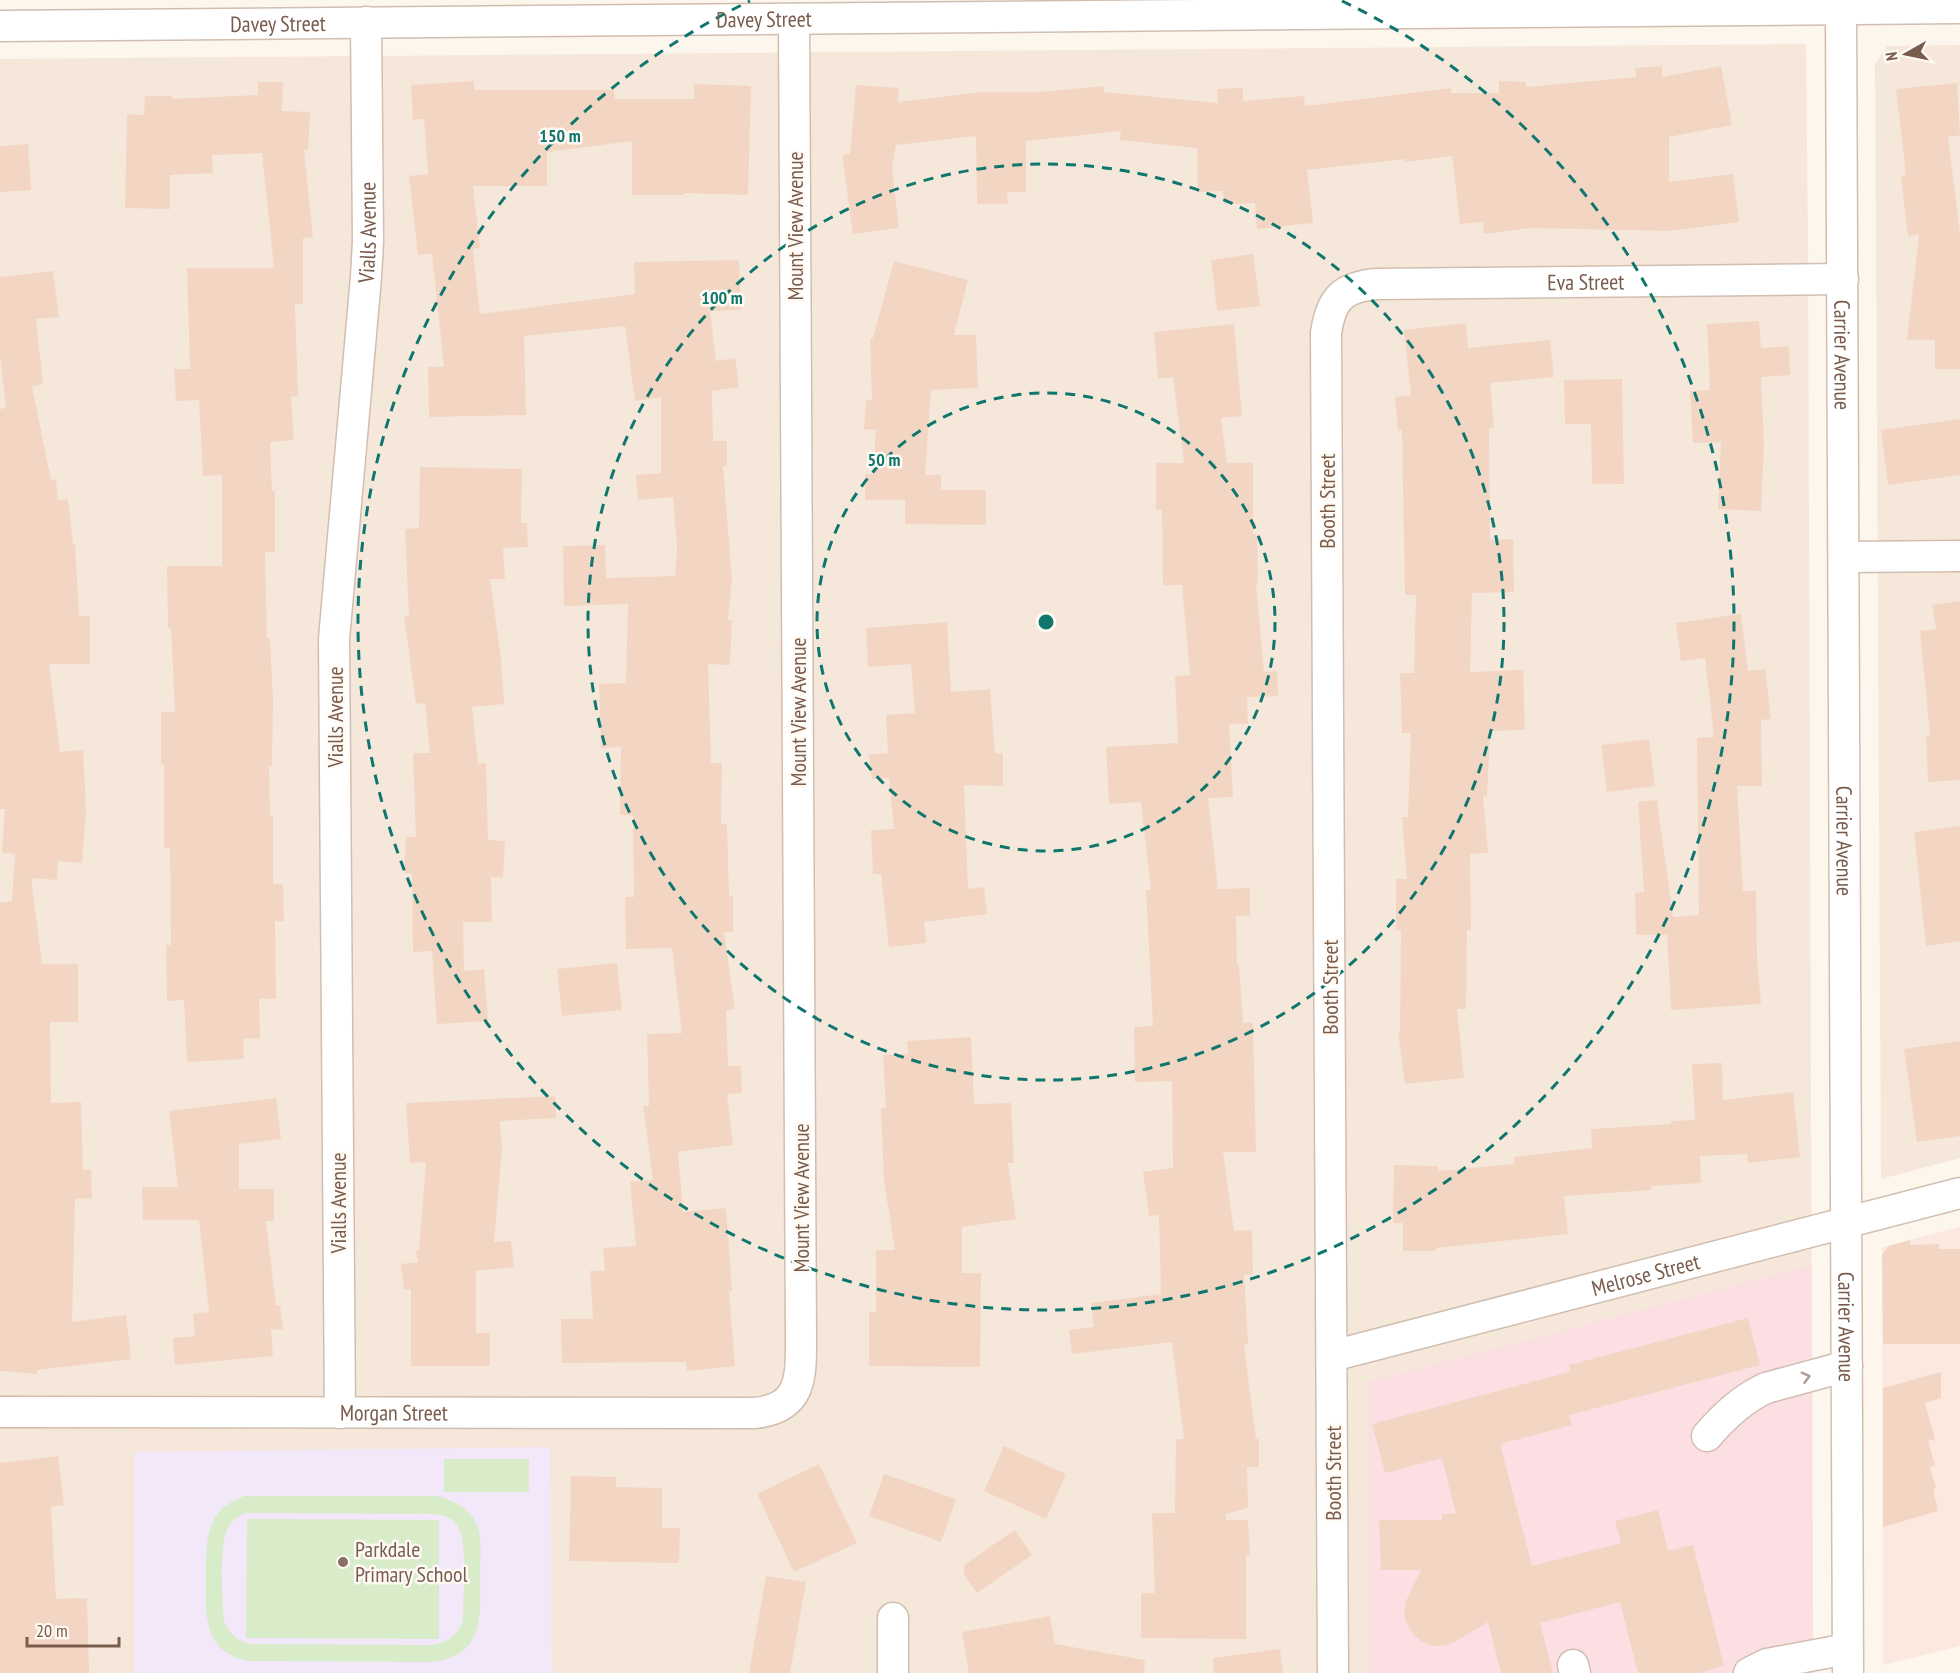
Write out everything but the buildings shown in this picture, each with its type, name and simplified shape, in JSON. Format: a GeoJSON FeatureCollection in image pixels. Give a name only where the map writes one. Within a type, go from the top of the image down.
{"type":"FeatureCollection","features":[{"type":"Feature","properties":{"kind":"street","name":"Davey Street"},"geometry":{"type":"LineString","coordinates":[[0,26],[288,12],[366,22],[750,10],[794,18],[1210,7],[1960,8]]}},
{"type":"Feature","properties":{"kind":"street","name":"Carrier Avenue"},"geometry":{"type":"LineString","coordinates":[[1841,9],[1847,1661]]}},
{"type":"Feature","properties":{"kind":"street","name":"Mount View Avenue"},"geometry":{"type":"LineString","coordinates":[[787,1402],[799,1382],[801,1341],[794,18]]}},
{"type":"Feature","properties":{"kind":"street","name":"Vialls Avenue"},"geometry":{"type":"LineString","coordinates":[[340,1413],[334,629],[368,241],[366,22]]}},
{"type":"Feature","properties":{"kind":"street","name":"Eva Street"},"geometry":{"type":"LineString","coordinates":[[1334,303],[1343,293],[1377,284],[1843,279]]}},
{"type":"Feature","properties":{"kind":"street","name":"Booth Street"},"geometry":{"type":"LineString","coordinates":[[1333,1673],[1326,333],[1329,314],[1334,303]]}},
{"type":"Feature","properties":{"kind":"street"},"geometry":{"type":"LineString","coordinates":[[1844,557],[1960,556]]}},
{"type":"Feature","properties":{"kind":"street","name":"Melrose Street"},"geometry":{"type":"LineString","coordinates":[[1332,1356],[1960,1193]]}},
{"type":"Feature","properties":{"kind":"street"},"geometry":{"type":"LineString","coordinates":[[1707,1436],[1722,1418],[1741,1402],[1766,1388],[1847,1366]]}},
{"type":"Feature","properties":{"kind":"street","name":"Morgan Street"},"geometry":{"type":"LineString","coordinates":[[0,1413],[755,1413],[770,1412],[787,1402]]}},
{"type":"Feature","properties":{"kind":"street"},"geometry":{"type":"LineString","coordinates":[[893,1618],[893,1673]]}},
{"type":"Feature","properties":{"kind":"street"},"geometry":{"type":"LineString","coordinates":[[1749,1673],[1767,1664],[1847,1661]]}},
{"type":"Feature","properties":{"kind":"shaded area"},"geometry":{"type":"Polygon","coordinates":[[[1806,44],[1813,1673],[0,1673],[0,59],[1806,44]]]}},
{"type":"Feature","properties":{"kind":"shaded area"},"geometry":{"type":"Polygon","coordinates":[[[1960,45],[1960,1158],[1881,1179],[1875,64],[1887,46],[1960,45]]]}},
{"type":"Feature","properties":{"kind":"shaded area"},"geometry":{"type":"Polygon","coordinates":[[[1960,1227],[1960,1646],[1883,1665],[1882,1247],[1960,1227]]]}},
{"type":"Feature","properties":{"kind":"shaded area"},"geometry":{"type":"Polygon","coordinates":[[[1812,1265],[1813,1673],[1368,1673],[1367,1382],[1812,1265]]]}},
{"type":"Feature","properties":{"kind":"shaded area","name":"Parkdale Primary School"},"geometry":{"type":"Polygon","coordinates":[[[550,1447],[552,1673],[134,1673],[134,1452],[550,1447]]]}},
{"type":"Feature","properties":{"kind":"green space"},"geometry":{"type":"Polygon","coordinates":[[[444,1459],[529,1459],[529,1492],[444,1492],[444,1459]]]}},
{"type":"Feature","properties":{"kind":"green space"},"geometry":{"type":"Polygon","coordinates":[[[244,1496],[438,1496],[459,1505],[468,1511],[475,1521],[480,1538],[479,1616],[477,1630],[471,1641],[463,1651],[450,1658],[432,1662],[247,1661],[229,1654],[213,1638],[210,1630],[206,1612],[206,1565],[207,1541],[212,1523],[223,1508],[244,1496]],[[246,1513],[240,1516],[228,1528],[223,1546],[224,1621],[228,1630],[242,1641],[251,1644],[430,1645],[447,1640],[455,1634],[463,1620],[463,1548],[460,1531],[456,1524],[447,1517],[435,1514],[246,1513]]]}},
{"type":"Feature","properties":{"kind":"green space"},"geometry":{"type":"Polygon","coordinates":[[[247,1519],[439,1520],[439,1639],[246,1638],[247,1519]]]}},
{"type":"Feature","properties":{"kind":"place","name":"Parkdale Primary School"},"geometry":{"type":"Point","coordinates":[343,1562]}}]}
